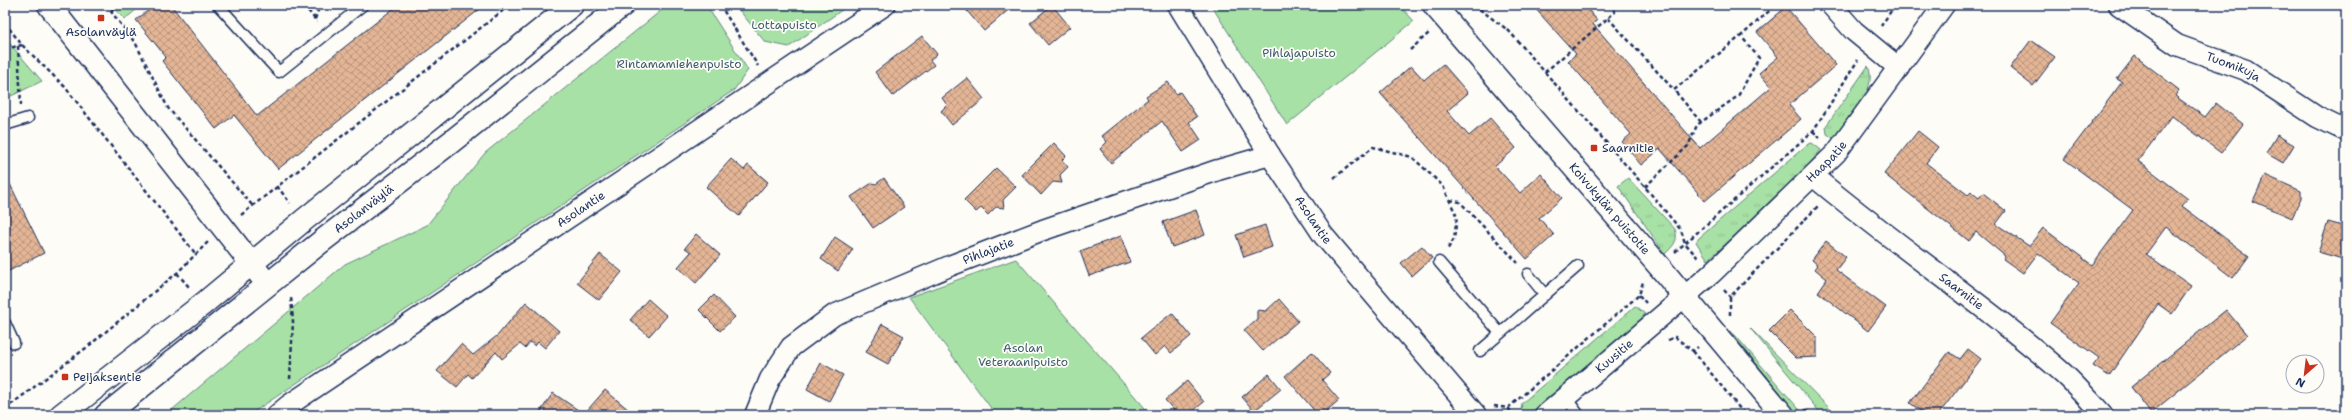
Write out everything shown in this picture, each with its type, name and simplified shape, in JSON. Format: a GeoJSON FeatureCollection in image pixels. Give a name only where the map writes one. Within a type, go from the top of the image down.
{"type":"FeatureCollection","features":[{"type":"Feature","properties":{"kind":"main road"},"geometry":{"type":"LineString","coordinates":[[49,5],[268,285]]}},
{"type":"Feature","properties":{"kind":"main road"},"geometry":{"type":"LineString","coordinates":[[61,415],[252,264],[572,5]]}},
{"type":"Feature","properties":{"kind":"main road","name":"Asolanväylä"},"geometry":{"type":"LineString","coordinates":[[106,415],[623,5]]}},
{"type":"Feature","properties":{"kind":"main road","name":"Koivukylän puistotie"},"geometry":{"type":"LineString","coordinates":[[1434,5],[1659,266],[1783,415]]}},
{"type":"Feature","properties":{"kind":"street","name":"Asolantie"},"geometry":{"type":"LineString","coordinates":[[283,410],[885,5]]}},
{"type":"Feature","properties":{"kind":"street","name":"Asolantie"},"geometry":{"type":"LineString","coordinates":[[1178,5],[1270,155],[1323,235],[1484,410]]}},
{"type":"Feature","properties":{"kind":"street"},"geometry":{"type":"LineString","coordinates":[[1831,5],[1854,31],[1868,44],[1899,68]]}},
{"type":"Feature","properties":{"kind":"street","name":"Haapatie"},"geometry":{"type":"LineString","coordinates":[[1685,298],[1836,153],[1944,5]]}},
{"type":"Feature","properties":{"kind":"street","name":"Tuomikuja"},"geometry":{"type":"LineString","coordinates":[[2119,5],[2177,45],[2246,70],[2317,117],[2346,131]]}},
{"type":"Feature","properties":{"kind":"street","name":"Pihlajatie"},"geometry":{"type":"LineString","coordinates":[[755,415],[770,379],[791,347],[834,315],[952,265],[1043,230],[1218,170],[1270,155]]}},
{"type":"Feature","properties":{"kind":"street","name":"Saarnitie"},"geometry":{"type":"LineString","coordinates":[[1813,176],[2064,374],[2103,415]]}},
{"type":"Feature","properties":{"kind":"street","name":"Kuusitie"},"geometry":{"type":"LineString","coordinates":[[1545,415],[1685,298]]}},
{"type":"Feature","properties":{"kind":"lane"},"geometry":{"type":"LineString","coordinates":[[218,5],[278,72],[362,5]]}},
{"type":"Feature","properties":{"kind":"lane"},"geometry":{"type":"LineString","coordinates":[[5,125],[28,118]]}},
{"type":"Feature","properties":{"kind":"lane"},"geometry":{"type":"LineString","coordinates":[[1439,262],[1500,333]]}},
{"type":"Feature","properties":{"kind":"lane"},"geometry":{"type":"LineString","coordinates":[[1480,351],[1578,266]]}},
{"type":"Feature","properties":{"kind":"lane"},"geometry":{"type":"LineString","coordinates":[[1528,274],[1545,295]]}},
{"type":"Feature","properties":{"kind":"lane"},"geometry":{"type":"LineString","coordinates":[[5,323],[14,343]]}},
{"type":"Feature","properties":{"kind":"lane"},"geometry":{"type":"LineString","coordinates":[[1566,398],[1579,415]]}},
{"type":"Feature","properties":{"kind":"path"},"geometry":{"type":"LineString","coordinates":[[106,5],[136,44],[168,108],[252,205],[510,5]]}},
{"type":"Feature","properties":{"kind":"path"},"geometry":{"type":"LineString","coordinates":[[111,11],[120,5]]}},
{"type":"Feature","properties":{"kind":"path"},"geometry":{"type":"LineString","coordinates":[[304,5],[326,34]]}},
{"type":"Feature","properties":{"kind":"path"},"geometry":{"type":"LineString","coordinates":[[315,19],[320,5]]}},
{"type":"Feature","properties":{"kind":"path"},"geometry":{"type":"LineString","coordinates":[[720,5],[768,84]]}},
{"type":"Feature","properties":{"kind":"path"},"geometry":{"type":"LineString","coordinates":[[1474,5],[1509,31],[1545,72],[1681,230],[1685,243],[1730,297],[1730,322],[1693,351]]}},
{"type":"Feature","properties":{"kind":"path"},"geometry":{"type":"LineString","coordinates":[[1545,72],[1615,12],[1609,5]]}},
{"type":"Feature","properties":{"kind":"path"},"geometry":{"type":"LineString","coordinates":[[1674,90],[1776,5]]}},
{"type":"Feature","properties":{"kind":"path"},"geometry":{"type":"LineString","coordinates":[[1508,408],[1639,296],[1644,279],[1813,131],[1868,44],[1895,5]]}},
{"type":"Feature","properties":{"kind":"path"},"geometry":{"type":"LineString","coordinates":[[1608,18],[1674,90],[1701,122]]}},
{"type":"Feature","properties":{"kind":"path"},"geometry":{"type":"LineString","coordinates":[[5,23],[22,45],[65,87],[195,253],[171,278],[86,348],[5,409]]}},
{"type":"Feature","properties":{"kind":"path"},"geometry":{"type":"LineString","coordinates":[[1645,187],[1688,146],[1697,125],[1738,96],[1759,58],[1740,36]]}},
{"type":"Feature","properties":{"kind":"path"},"geometry":{"type":"LineString","coordinates":[[5,49],[22,45]]}},
{"type":"Feature","properties":{"kind":"path"},"geometry":{"type":"LineString","coordinates":[[18,46],[21,109]]}},
{"type":"Feature","properties":{"kind":"path"},"geometry":{"type":"LineString","coordinates":[[1334,178],[1373,147],[1412,157],[1443,186],[1457,217],[1454,240],[1439,262]]}},
{"type":"Feature","properties":{"kind":"path"},"geometry":{"type":"LineString","coordinates":[[1730,297],[1832,192]]}},
{"type":"Feature","properties":{"kind":"path"},"geometry":{"type":"LineString","coordinates":[[1450,200],[1460,202],[1528,274]]}},
{"type":"Feature","properties":{"kind":"path"},"geometry":{"type":"LineString","coordinates":[[283,410],[293,322],[291,297]]}},
{"type":"Feature","properties":{"kind":"path"},"geometry":{"type":"LineString","coordinates":[[1665,341],[1676,337],[1693,351],[1745,415]]}},
{"type":"Feature","properties":{"kind":"path"},"geometry":{"type":"LineString","coordinates":[[1484,410],[1496,407],[1508,408],[1514,415]]}},
{"type":"Feature","properties":{"kind":"green space"},"geometry":{"type":"Polygon","coordinates":[[[110,5],[142,5],[125,19],[110,5]]]}},
{"type":"Feature","properties":{"kind":"green space","name":"Rintamamiehenpuisto"},"geometry":{"type":"Polygon","coordinates":[[[671,5],[706,5],[748,70],[734,90],[249,415],[166,415],[345,264],[427,225],[485,153],[663,9],[671,5]]]}},
{"type":"Feature","properties":{"kind":"green space","name":"Lottapuisto"},"geometry":{"type":"Polygon","coordinates":[[[735,5],[849,5],[789,47],[765,42],[735,5]]]}},
{"type":"Feature","properties":{"kind":"green space","name":"Pihlajapuisto"},"geometry":{"type":"Polygon","coordinates":[[[1211,5],[1399,5],[1414,21],[1287,125],[1211,5]]]}},
{"type":"Feature","properties":{"kind":"green space"},"geometry":{"type":"Polygon","coordinates":[[[5,38],[42,81],[5,99],[5,38]]]}},
{"type":"Feature","properties":{"kind":"green space"},"geometry":{"type":"Polygon","coordinates":[[[1868,66],[1870,76],[1869,86],[1865,95],[1860,105],[1833,138],[1827,134],[1826,126],[1868,66]]]}},
{"type":"Feature","properties":{"kind":"green space"},"geometry":{"type":"Polygon","coordinates":[[[1812,143],[1821,150],[1796,180],[1708,260],[1696,242],[1699,238],[1808,144],[1812,143]]]}},
{"type":"Feature","properties":{"kind":"green space"},"geometry":{"type":"Polygon","coordinates":[[[1628,178],[1675,229],[1676,240],[1673,246],[1665,254],[1618,186],[1628,178]]]}},
{"type":"Feature","properties":{"kind":"green space","name":"Asolan Veteraanipuisto"},"geometry":{"type":"Polygon","coordinates":[[[1016,259],[1151,415],[996,415],[909,297],[1016,259]]]}},
{"type":"Feature","properties":{"kind":"green space"},"geometry":{"type":"Polygon","coordinates":[[[1635,306],[1645,314],[1640,320],[1528,415],[1525,415],[1521,410],[1522,403],[1635,306]]]}},
{"type":"Feature","properties":{"kind":"green space"},"geometry":{"type":"Polygon","coordinates":[[[1750,328],[1836,415],[1822,415],[1750,328]]]}},
{"type":"Feature","properties":{"kind":"green space"},"geometry":{"type":"Polygon","coordinates":[[[1730,331],[1735,335],[1804,415],[1798,415],[1730,331]]]}},
{"type":"Feature","properties":{"kind":"building"},"geometry":{"type":"Polygon","coordinates":[[[155,5],[171,5],[257,116],[398,5],[485,5],[278,169],[234,115],[216,129],[162,61],[166,57],[136,20],[155,5]]]}},
{"type":"Feature","properties":{"kind":"building"},"geometry":{"type":"Polygon","coordinates":[[[962,5],[1014,5],[984,31],[962,5]]]}},
{"type":"Feature","properties":{"kind":"building"},"geometry":{"type":"Polygon","coordinates":[[[1052,5],[1070,27],[1048,45],[1030,23],[1052,5]]]}},
{"type":"Feature","properties":{"kind":"building"},"geometry":{"type":"Polygon","coordinates":[[[1532,5],[1584,5],[1597,20],[1593,24],[1700,148],[1771,87],[1759,73],[1778,57],[1757,32],[1786,7],[1836,65],[1789,105],[1801,119],[1705,201],[1660,149],[1641,165],[1622,142],[1631,134],[1568,61],[1576,54],[1532,5]]]}},
{"type":"Feature","properties":{"kind":"building"},"geometry":{"type":"Polygon","coordinates":[[[922,36],[937,54],[930,60],[934,65],[893,96],[875,72],[922,36]]]}},
{"type":"Feature","properties":{"kind":"building"},"geometry":{"type":"Polygon","coordinates":[[[2031,40],[2055,57],[2033,86],[2010,68],[2031,40]]]}},
{"type":"Feature","properties":{"kind":"building"},"geometry":{"type":"Polygon","coordinates":[[[2135,56],[2179,90],[2175,96],[2205,117],[2216,103],[2243,124],[2221,153],[2172,116],[2138,161],[2188,199],[2182,206],[2249,256],[2233,278],[2166,227],[2146,254],[2191,286],[2172,314],[2158,304],[2109,376],[2093,366],[2099,358],[2050,323],[2079,283],[2038,253],[2023,273],[2003,259],[2005,256],[1976,232],[1969,241],[1884,174],[1918,131],[1938,147],[1926,163],[1968,195],[1971,192],[1979,198],[1983,193],[2006,211],[1996,224],[2029,246],[2043,228],[2092,265],[2133,210],[2064,159],[2122,82],[2117,79],[2135,56]]]}},
{"type":"Feature","properties":{"kind":"building"},"geometry":{"type":"Polygon","coordinates":[[[1443,64],[1468,93],[1447,111],[1469,136],[1490,118],[1516,148],[1495,166],[1520,193],[1541,174],[1562,198],[1539,218],[1554,235],[1527,259],[1380,93],[1411,66],[1424,80],[1443,64]]]}},
{"type":"Feature","properties":{"kind":"building"},"geometry":{"type":"Polygon","coordinates":[[[967,78],[984,99],[952,125],[941,111],[947,105],[942,98],[967,78]]]}},
{"type":"Feature","properties":{"kind":"building"},"geometry":{"type":"Polygon","coordinates":[[[1168,82],[1176,94],[1180,92],[1197,117],[1189,122],[1201,140],[1183,152],[1162,121],[1111,163],[1100,149],[1107,142],[1102,136],[1148,99],[1146,96],[1168,82]]]}},
{"type":"Feature","properties":{"kind":"building"},"geometry":{"type":"Polygon","coordinates":[[[2277,135],[2294,145],[2283,163],[2266,153],[2277,135]]]}},
{"type":"Feature","properties":{"kind":"building"},"geometry":{"type":"Polygon","coordinates":[[[1054,143],[1066,156],[1062,160],[1068,167],[1060,175],[1062,183],[1053,182],[1041,195],[1022,175],[1054,143]]]}},
{"type":"Feature","properties":{"kind":"building"},"geometry":{"type":"Polygon","coordinates":[[[731,159],[744,170],[748,165],[768,182],[739,216],[706,187],[731,159]]]}},
{"type":"Feature","properties":{"kind":"building"},"geometry":{"type":"Polygon","coordinates":[[[996,168],[1016,187],[1003,200],[1004,208],[996,207],[988,215],[981,208],[976,212],[964,200],[996,168]]]}},
{"type":"Feature","properties":{"kind":"building"},"geometry":{"type":"Polygon","coordinates":[[[5,174],[44,253],[5,273],[5,174]]]}},
{"type":"Feature","properties":{"kind":"building"},"geometry":{"type":"Polygon","coordinates":[[[2265,175],[2301,191],[2301,198],[2292,218],[2253,201],[2265,175]]]}},
{"type":"Feature","properties":{"kind":"building"},"geometry":{"type":"Polygon","coordinates":[[[884,178],[904,207],[873,228],[851,197],[872,183],[876,184],[884,178]]]}},
{"type":"Feature","properties":{"kind":"building"},"geometry":{"type":"Polygon","coordinates":[[[1196,210],[1205,235],[1172,247],[1163,222],[1196,210]]]}},
{"type":"Feature","properties":{"kind":"building"},"geometry":{"type":"Polygon","coordinates":[[[2328,222],[2346,227],[2346,260],[2318,252],[2328,222]]]}},
{"type":"Feature","properties":{"kind":"building"},"geometry":{"type":"Polygon","coordinates":[[[1265,225],[1272,247],[1244,257],[1236,235],[1265,225]]]}},
{"type":"Feature","properties":{"kind":"building"},"geometry":{"type":"Polygon","coordinates":[[[696,234],[720,255],[696,283],[678,267],[691,252],[685,248],[696,234]]]}},
{"type":"Feature","properties":{"kind":"building"},"geometry":{"type":"Polygon","coordinates":[[[1121,236],[1130,262],[1089,276],[1080,251],[1121,236]]]}},
{"type":"Feature","properties":{"kind":"building"},"geometry":{"type":"Polygon","coordinates":[[[835,237],[853,249],[838,271],[821,259],[835,237]]]}},
{"type":"Feature","properties":{"kind":"building"},"geometry":{"type":"Polygon","coordinates":[[[1826,241],[1846,257],[1836,270],[1886,307],[1868,331],[1818,292],[1827,279],[1815,269],[1818,265],[1812,260],[1826,241]]]}},
{"type":"Feature","properties":{"kind":"building"},"geometry":{"type":"Polygon","coordinates":[[[1422,246],[1432,258],[1412,276],[1401,263],[1422,246]]]}},
{"type":"Feature","properties":{"kind":"building"},"geometry":{"type":"Polygon","coordinates":[[[600,254],[622,272],[599,300],[577,283],[600,254]]]}},
{"type":"Feature","properties":{"kind":"building"},"geometry":{"type":"Polygon","coordinates":[[[714,295],[735,317],[720,331],[699,310],[714,295]]]}},
{"type":"Feature","properties":{"kind":"building"},"geometry":{"type":"Polygon","coordinates":[[[648,299],[667,316],[649,336],[630,320],[648,299]]]}},
{"type":"Feature","properties":{"kind":"building"},"geometry":{"type":"Polygon","coordinates":[[[1279,299],[1298,321],[1263,351],[1244,330],[1257,319],[1257,310],[1266,311],[1279,299]]]}},
{"type":"Feature","properties":{"kind":"building"},"geometry":{"type":"Polygon","coordinates":[[[526,302],[559,331],[545,348],[538,342],[535,346],[530,342],[525,348],[520,344],[502,359],[496,352],[472,378],[468,374],[457,387],[437,371],[461,344],[473,355],[498,335],[526,302]]]}},
{"type":"Feature","properties":{"kind":"building"},"geometry":{"type":"Polygon","coordinates":[[[1790,310],[1817,337],[1817,357],[1796,358],[1769,331],[1790,310]]]}},
{"type":"Feature","properties":{"kind":"building"},"geometry":{"type":"Polygon","coordinates":[[[2226,310],[2247,335],[2151,413],[2131,387],[2226,310]]]}},
{"type":"Feature","properties":{"kind":"building"},"geometry":{"type":"Polygon","coordinates":[[[1172,313],[1191,336],[1171,353],[1165,346],[1155,355],[1141,338],[1172,313]]]}},
{"type":"Feature","properties":{"kind":"building"},"geometry":{"type":"Polygon","coordinates":[[[882,324],[904,336],[888,364],[866,352],[882,324]]]}},
{"type":"Feature","properties":{"kind":"building"},"geometry":{"type":"Polygon","coordinates":[[[1968,349],[1981,359],[1938,415],[1926,415],[1910,403],[1949,352],[1960,359],[1968,349]]]}},
{"type":"Feature","properties":{"kind":"building"},"geometry":{"type":"Polygon","coordinates":[[[1312,352],[1330,373],[1322,380],[1339,400],[1322,415],[1318,415],[1285,376],[1312,352]]]}},
{"type":"Feature","properties":{"kind":"building"},"geometry":{"type":"Polygon","coordinates":[[[821,363],[843,375],[829,401],[807,389],[821,363]]]}},
{"type":"Feature","properties":{"kind":"building"},"geometry":{"type":"Polygon","coordinates":[[[1269,374],[1281,389],[1254,411],[1242,397],[1269,374]]]}},
{"type":"Feature","properties":{"kind":"building"},"geometry":{"type":"Polygon","coordinates":[[[1187,381],[1204,402],[1188,415],[1178,415],[1165,400],[1187,381]]]}},
{"type":"Feature","properties":{"kind":"building"},"geometry":{"type":"Polygon","coordinates":[[[605,390],[635,415],[538,415],[553,393],[584,414],[605,390]]]}},
{"type":"Feature","properties":{"kind":"place","name":"Asolanväylä"},"geometry":{"type":"Point","coordinates":[101,18]}},
{"type":"Feature","properties":{"kind":"place","name":"Saarnitie"},"geometry":{"type":"Point","coordinates":[1594,148]}},
{"type":"Feature","properties":{"kind":"place","name":"Peijaksentie"},"geometry":{"type":"Point","coordinates":[65,377]}}]}
